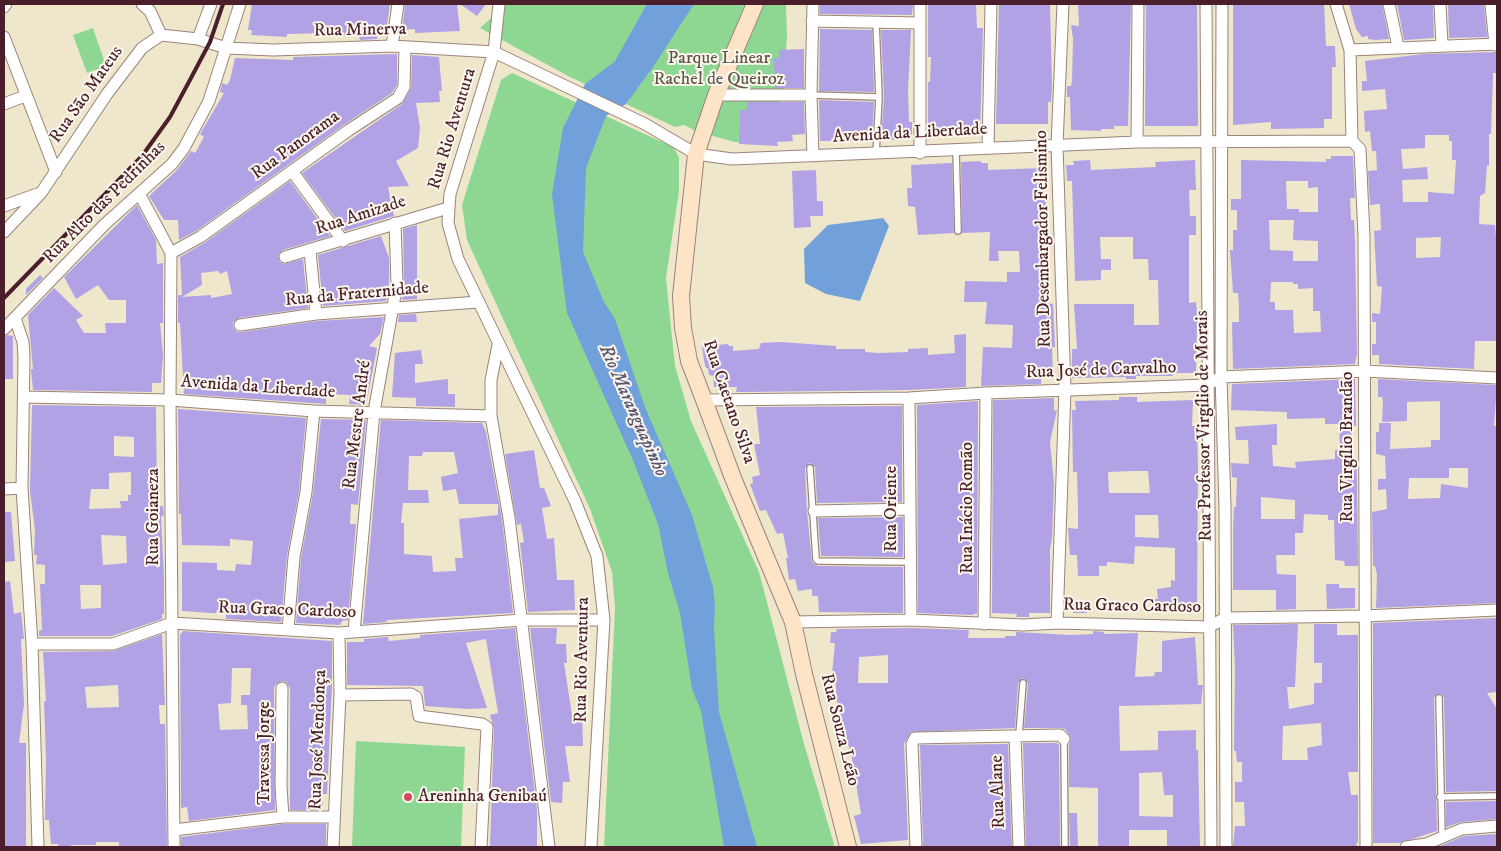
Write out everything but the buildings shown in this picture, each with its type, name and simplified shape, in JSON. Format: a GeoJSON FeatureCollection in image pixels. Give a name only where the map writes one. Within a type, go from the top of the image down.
{"type":"FeatureCollection","features":[{"type":"Feature","properties":{"kind":"main road","name":"Rua Caetano Silva"},"geometry":{"type":"LineString","coordinates":[[755,4],[716,95],[696,154],[681,296],[683,328],[689,361],[733,478],[794,622]]}},
{"type":"Feature","properties":{"kind":"main road","name":"Rua Souza Leão"},"geometry":{"type":"LineString","coordinates":[[794,622],[804,674],[848,847]]}},
{"type":"Feature","properties":{"kind":"street"},"geometry":{"type":"LineString","coordinates":[[198,39],[211,4]]}},
{"type":"Feature","properties":{"kind":"street","name":"Rua Alto das Pedrinhas"},"geometry":{"type":"LineString","coordinates":[[4,329],[104,225],[164,174],[184,148],[209,101],[240,4]]}},
{"type":"Feature","properties":{"kind":"street"},"geometry":{"type":"LineString","coordinates":[[392,46],[398,4]]}},
{"type":"Feature","properties":{"kind":"street","name":"Rua Rio Aventura"},"geometry":{"type":"LineString","coordinates":[[499,4],[494,52],[450,194],[448,208],[452,241],[498,345],[575,501],[590,537],[601,577],[604,620],[591,847]]}},
{"type":"Feature","properties":{"kind":"street"},"geometry":{"type":"LineString","coordinates":[[813,4],[811,96],[813,156]]}},
{"type":"Feature","properties":{"kind":"street"},"geometry":{"type":"LineString","coordinates":[[920,4],[920,152]]}},
{"type":"Feature","properties":{"kind":"street"},"geometry":{"type":"LineString","coordinates":[[988,148],[991,4]]}},
{"type":"Feature","properties":{"kind":"street","name":"Rua Desembargador Felismino"},"geometry":{"type":"LineString","coordinates":[[1057,622],[1065,390],[1058,145],[1063,4]]}},
{"type":"Feature","properties":{"kind":"street"},"geometry":{"type":"LineString","coordinates":[[1137,142],[1138,4]]}},
{"type":"Feature","properties":{"kind":"street","name":"Rua Professor Virgílio de Morais"},"geometry":{"type":"LineString","coordinates":[[1206,4],[1206,385],[1210,506],[1210,847]]}},
{"type":"Feature","properties":{"kind":"street","name":"Rua Professor Virgílio de Morais"},"geometry":{"type":"LineString","coordinates":[[1222,4],[1221,377],[1225,506],[1226,847]]}},
{"type":"Feature","properties":{"kind":"street","name":"Rua Virgílio Brandão"},"geometry":{"type":"LineString","coordinates":[[1336,4],[1350,50],[1352,141],[1360,149],[1364,236],[1366,847]]}},
{"type":"Feature","properties":{"kind":"street"},"geometry":{"type":"LineString","coordinates":[[1389,4],[1398,47]]}},
{"type":"Feature","properties":{"kind":"street"},"geometry":{"type":"LineString","coordinates":[[1440,4],[1442,45]]}},
{"type":"Feature","properties":{"kind":"street"},"geometry":{"type":"LineString","coordinates":[[1350,50],[1442,45],[1496,45],[1491,4]]}},
{"type":"Feature","properties":{"kind":"street"},"geometry":{"type":"LineString","coordinates":[[147,6],[160,35],[198,39],[226,48]]}},
{"type":"Feature","properties":{"kind":"street"},"geometry":{"type":"LineString","coordinates":[[812,21],[919,23]]}},
{"type":"Feature","properties":{"kind":"street","name":"Rua São Mateus"},"geometry":{"type":"LineString","coordinates":[[4,232],[41,193],[107,94],[142,48],[160,35]]}},
{"type":"Feature","properties":{"kind":"street"},"geometry":{"type":"LineString","coordinates":[[4,37],[25,96],[56,172]]}},
{"type":"Feature","properties":{"kind":"street","name":"Rua Minerva"},"geometry":{"type":"LineString","coordinates":[[226,48],[273,50],[392,46],[494,52]]}},
{"type":"Feature","properties":{"kind":"street","name":"Rua Panorama"},"geometry":{"type":"LineString","coordinates":[[171,253],[200,237],[349,130],[398,98],[404,87],[404,47]]}},
{"type":"Feature","properties":{"kind":"street","name":"Avenida da Liberdade"},"geometry":{"type":"LineString","coordinates":[[494,52],[645,124],[696,154],[732,159],[1137,142],[1206,140],[1222,142],[1352,141]]}},
{"type":"Feature","properties":{"kind":"street"},"geometry":{"type":"LineString","coordinates":[[716,95],[811,96]]}},
{"type":"Feature","properties":{"kind":"street"},"geometry":{"type":"LineString","coordinates":[[4,104],[25,96]]}},
{"type":"Feature","properties":{"kind":"street"},"geometry":{"type":"LineString","coordinates":[[292,171],[344,241]]}},
{"type":"Feature","properties":{"kind":"street"},"geometry":{"type":"LineString","coordinates":[[4,206],[41,193]]}},
{"type":"Feature","properties":{"kind":"street","name":"Rua Goianeza"},"geometry":{"type":"LineString","coordinates":[[140,195],[171,253],[170,400],[174,847]]}},
{"type":"Feature","properties":{"kind":"street","name":"Rua Amizade"},"geometry":{"type":"LineString","coordinates":[[285,257],[344,241],[395,223],[448,208]]}},
{"type":"Feature","properties":{"kind":"street","name":"Rua Mestre André"},"geometry":{"type":"LineString","coordinates":[[354,632],[374,412],[393,309],[398,264],[395,223]]}},
{"type":"Feature","properties":{"kind":"street"},"geometry":{"type":"LineString","coordinates":[[1206,249],[1221,250]]}},
{"type":"Feature","properties":{"kind":"street"},"geometry":{"type":"LineString","coordinates":[[310,251],[316,314]]}},
{"type":"Feature","properties":{"kind":"street","name":"Rua da Fraternidade"},"geometry":{"type":"LineString","coordinates":[[240,325],[316,314],[478,302]]}},
{"type":"Feature","properties":{"kind":"street"},"geometry":{"type":"LineString","coordinates":[[16,318],[23,342],[22,488],[32,644],[38,847]]}},
{"type":"Feature","properties":{"kind":"street"},"geometry":{"type":"LineString","coordinates":[[498,345],[491,380],[491,416],[509,518],[548,847]]}},
{"type":"Feature","properties":{"kind":"street","name":"Rua José de Carvalho"},"geometry":{"type":"LineString","coordinates":[[704,400],[909,398],[986,393],[1206,385],[1221,377],[1365,371],[1497,378]]}},
{"type":"Feature","properties":{"kind":"street","name":"Rua Inácio Romão"},"geometry":{"type":"LineString","coordinates":[[984,624],[986,393]]}},
{"type":"Feature","properties":{"kind":"street","name":"Avenida da Liberdade"},"geometry":{"type":"LineString","coordinates":[[24,397],[170,400],[314,411],[491,416]]}},
{"type":"Feature","properties":{"kind":"street","name":"Rua Oriente"},"geometry":{"type":"LineString","coordinates":[[909,398],[911,620]]}},
{"type":"Feature","properties":{"kind":"street"},"geometry":{"type":"LineString","coordinates":[[288,630],[294,557],[306,492],[314,411]]}},
{"type":"Feature","properties":{"kind":"street"},"geometry":{"type":"LineString","coordinates":[[4,489],[22,488]]}},
{"type":"Feature","properties":{"kind":"street"},"geometry":{"type":"LineString","coordinates":[[1210,506],[1225,506]]}},
{"type":"Feature","properties":{"kind":"street"},"geometry":{"type":"LineString","coordinates":[[814,511],[910,509]]}},
{"type":"Feature","properties":{"kind":"street","name":"Rua Graco Cardoso"},"geometry":{"type":"LineString","coordinates":[[794,622],[911,620],[1023,625],[1057,622],[1209,627],[1225,618],[1364,616],[1497,610]]}},
{"type":"Feature","properties":{"kind":"street","name":"Rua Graco Cardoso"},"geometry":{"type":"LineString","coordinates":[[32,644],[113,644],[172,623],[339,633],[522,620],[604,620]]}},
{"type":"Feature","properties":{"kind":"street","name":"Rua José Mendonça"},"geometry":{"type":"LineString","coordinates":[[333,847],[340,695],[339,633]]}},
{"type":"Feature","properties":{"kind":"street","name":"Travessa Jorge"},"geometry":{"type":"LineString","coordinates":[[282,688],[281,786],[283,817]]}},
{"type":"Feature","properties":{"kind":"street"},"geometry":{"type":"LineString","coordinates":[[340,695],[411,694],[417,701],[419,716],[482,724],[488,731],[481,847]]}},
{"type":"Feature","properties":{"kind":"street"},"geometry":{"type":"LineString","coordinates":[[916,847],[912,744],[919,736],[1060,736],[1064,739]]}},
{"type":"Feature","properties":{"kind":"street","name":"Rua Alane"},"geometry":{"type":"LineString","coordinates":[[1017,736],[1019,847]]}},
{"type":"Feature","properties":{"kind":"street"},"geometry":{"type":"LineString","coordinates":[[174,830],[283,817],[334,817]]}},
{"type":"Feature","properties":{"kind":"street"},"geometry":{"type":"LineString","coordinates":[[1210,821],[1225,818]]}},
{"type":"Feature","properties":{"kind":"street"},"geometry":{"type":"LineString","coordinates":[[1406,847],[1426,844],[1462,829],[1497,826]]}},
{"type":"Feature","properties":{"kind":"lane"},"geometry":{"type":"LineString","coordinates":[[876,22],[879,97],[876,154]]}},
{"type":"Feature","properties":{"kind":"lane"},"geometry":{"type":"LineString","coordinates":[[811,96],[879,97]]}},
{"type":"Feature","properties":{"kind":"lane"},"geometry":{"type":"LineString","coordinates":[[956,149],[958,231]]}},
{"type":"Feature","properties":{"kind":"lane"},"geometry":{"type":"LineString","coordinates":[[810,468],[814,511],[815,555],[818,561],[910,562]]}},
{"type":"Feature","properties":{"kind":"lane","name":"Rua Alane"},"geometry":{"type":"LineString","coordinates":[[1017,736],[1023,683]]}},
{"type":"Feature","properties":{"kind":"lane"},"geometry":{"type":"LineString","coordinates":[[1438,698],[1442,837]]}},
{"type":"Feature","properties":{"kind":"lane"},"geometry":{"type":"LineString","coordinates":[[1064,739],[1065,847]]}},
{"type":"Feature","properties":{"kind":"lane"},"geometry":{"type":"LineString","coordinates":[[1440,797],[1497,796]]}},
{"type":"Feature","properties":{"kind":"green space","name":"Parque Linear Rachel de Queiroz"},"geometry":{"type":"Polygon","coordinates":[[[507,4],[786,4],[787,37],[782,96],[766,143],[735,142],[698,132],[684,125],[675,127],[626,104],[630,99],[591,80],[585,84],[570,77],[480,28],[507,4]]]}},
{"type":"Feature","properties":{"kind":"green space"},"geometry":{"type":"Polygon","coordinates":[[[93,28],[106,66],[87,73],[73,35],[93,28]]]}},
{"type":"Feature","properties":{"kind":"green space"},"geometry":{"type":"Polygon","coordinates":[[[512,73],[673,147],[679,157],[679,191],[666,278],[675,366],[691,421],[759,572],[804,744],[835,847],[604,847],[615,608],[612,572],[590,509],[467,240],[462,205],[501,80],[512,73]]]}},
{"type":"Feature","properties":{"kind":"green space","name":"Areninha Genibaú"},"geometry":{"type":"Polygon","coordinates":[[[356,741],[465,747],[461,847],[352,847],[356,741]]]}},
{"type":"Feature","properties":{"kind":"water","name":"Rio Maranguapinho"},"geometry":{"type":"Polygon","coordinates":[[[647,4],[694,4],[653,67],[626,104],[606,116],[586,168],[583,252],[604,302],[615,319],[645,407],[692,515],[713,587],[719,712],[757,847],[724,847],[701,711],[692,689],[680,613],[668,573],[658,524],[632,458],[567,313],[552,194],[563,128],[585,84],[615,61],[647,4]]]}},
{"type":"Feature","properties":{"kind":"water"},"geometry":{"type":"Polygon","coordinates":[[[883,218],[889,226],[860,301],[826,294],[805,283],[804,249],[828,225],[883,218]]]}},
{"type":"Feature","properties":{"kind":"railway"},"geometry":{"type":"LineString","coordinates":[[4,298],[142,156],[170,117],[191,78],[210,42],[223,4]]}},
{"type":"Feature","properties":{"kind":"place","name":"Areninha Genibaú"},"geometry":{"type":"Point","coordinates":[408,797]}}]}
